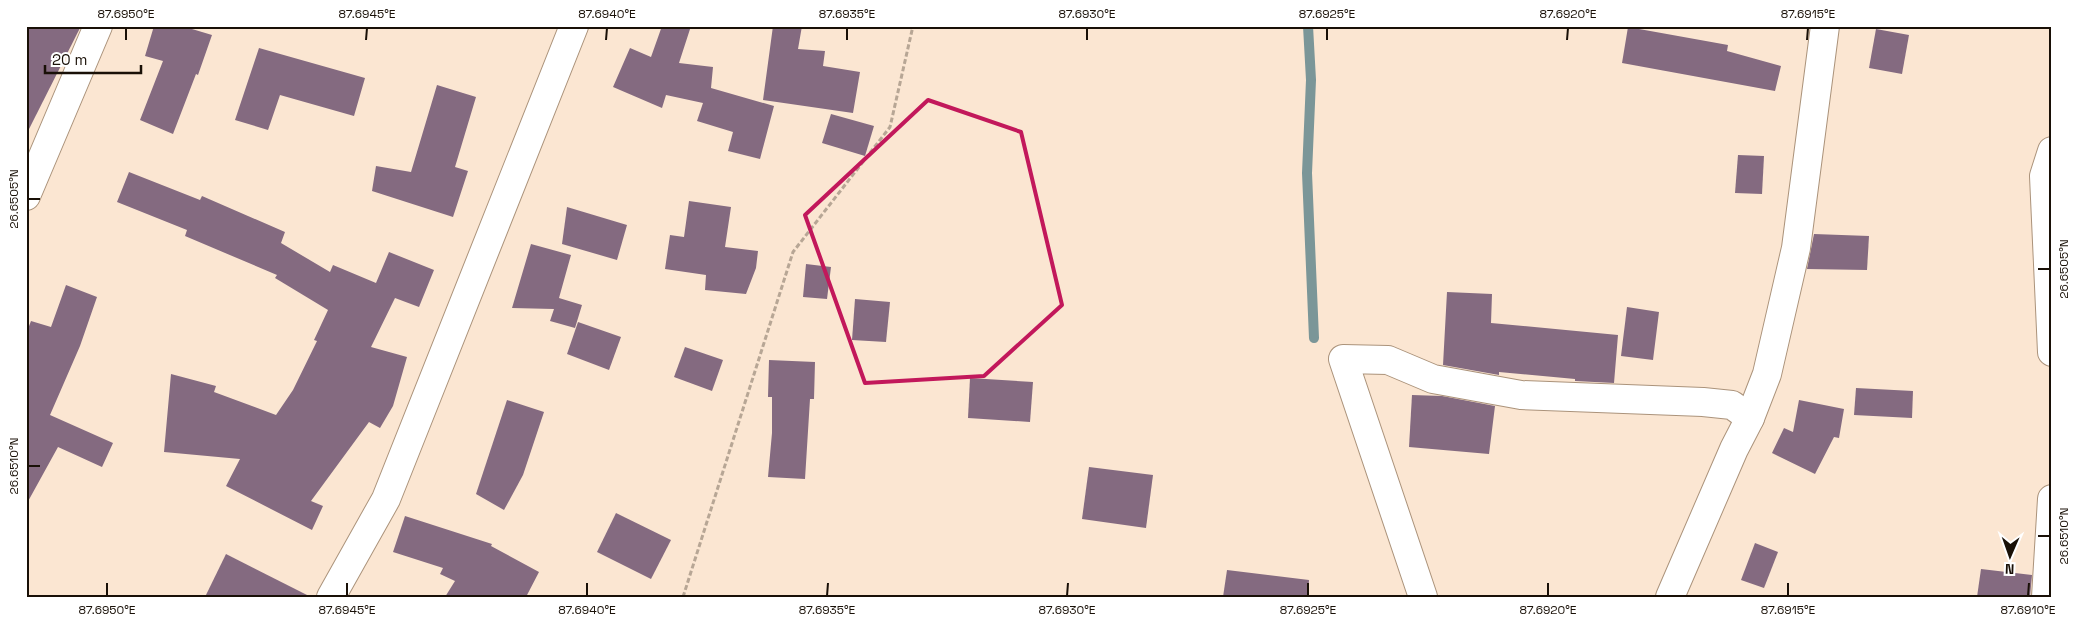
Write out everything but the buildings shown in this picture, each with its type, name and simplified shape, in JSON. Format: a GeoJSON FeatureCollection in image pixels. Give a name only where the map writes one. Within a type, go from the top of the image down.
{"type":"FeatureCollection","features":[{"type":"Feature","properties":{"kind":"street"},"geometry":{"type":"LineString","coordinates":[[26,196],[98,26]]}},
{"type":"Feature","properties":{"kind":"street"},"geometry":{"type":"LineString","coordinates":[[332,597],[386,499],[574,26]]}},
{"type":"Feature","properties":{"kind":"street"},"geometry":{"type":"LineString","coordinates":[[1670,597],[1734,450],[1750,418],[1767,374],[1796,248],[1825,26]]}},
{"type":"Feature","properties":{"kind":"street"},"geometry":{"type":"LineString","coordinates":[[2052,151],[2044,176],[2052,352]]}},
{"type":"Feature","properties":{"kind":"street"},"geometry":{"type":"LineString","coordinates":[[1423,597],[1343,359],[1388,360],[1433,379],[1521,395],[1703,402],[1732,405],[1750,418]]}},
{"type":"Feature","properties":{"kind":"street"},"geometry":{"type":"LineString","coordinates":[[2046,597],[2052,499]]}},
{"type":"Feature","properties":{"kind":"path"},"geometry":{"type":"LineString","coordinates":[[683,597],[793,252],[890,127],[913,26]]}},
{"type":"Feature","properties":{"kind":"highlighted area"},"geometry":{"type":"Polygon","coordinates":[[[928,100],[1021,132],[1062,305],[984,376],[865,383],[805,215],[928,100]]]}},
{"type":"Feature","properties":{"kind":"waterway"},"geometry":{"type":"LineString","coordinates":[[1308,26],[1311,80],[1307,173],[1314,338]]}}]}
